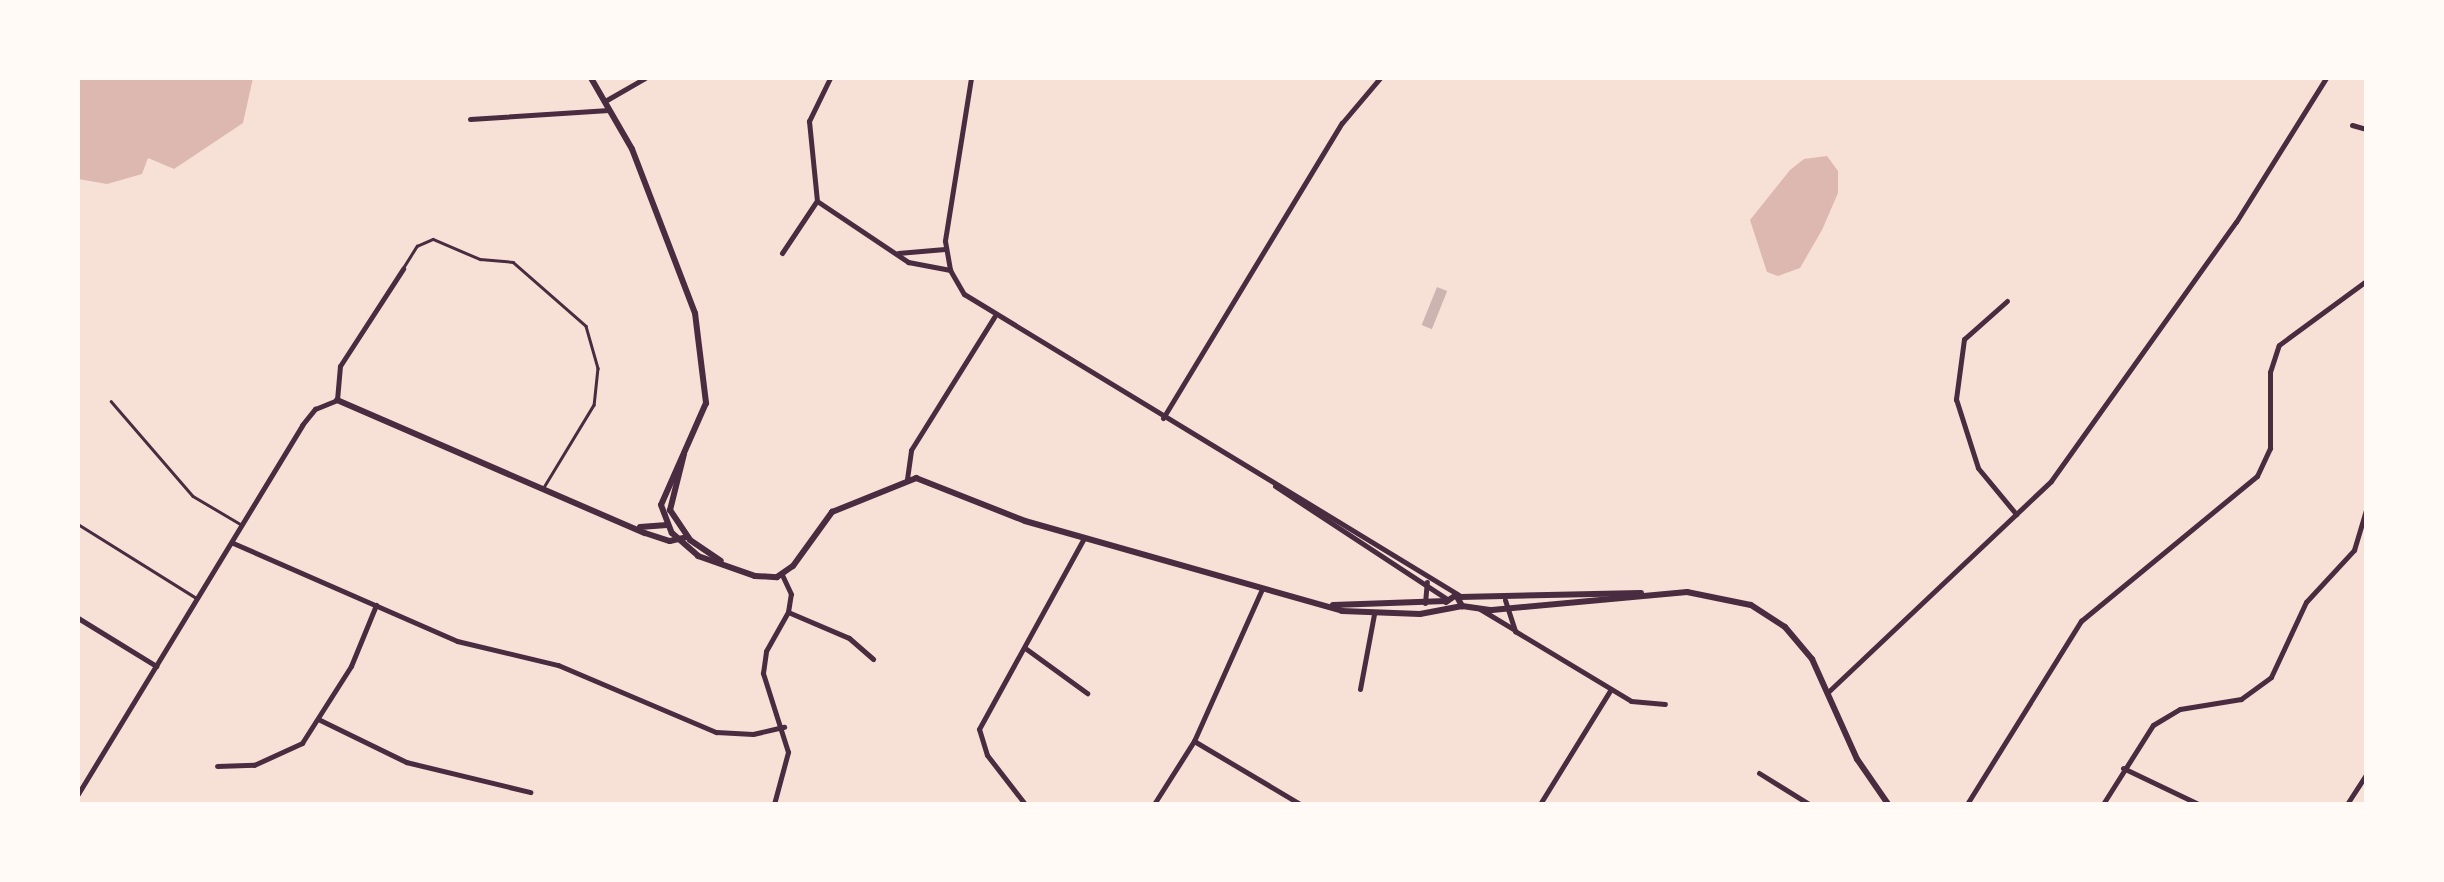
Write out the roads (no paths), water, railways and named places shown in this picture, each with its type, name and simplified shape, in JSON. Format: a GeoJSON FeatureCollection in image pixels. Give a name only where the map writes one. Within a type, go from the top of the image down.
{"type":"FeatureCollection","features":[{"type":"Feature","properties":{"kind":"street"},"geometry":{"type":"LineString","coordinates":[[591,78],[642,174],[696,320],[707,398],[670,498],[681,530]]}},
{"type":"Feature","properties":{"kind":"street"},"geometry":{"type":"LineString","coordinates":[[605,101],[644,78]]}},
{"type":"Feature","properties":{"kind":"street"},"geometry":{"type":"LineString","coordinates":[[782,254],[817,201],[809,120],[830,78]]}},
{"type":"Feature","properties":{"kind":"street"},"geometry":{"type":"LineString","coordinates":[[971,78],[945,249],[950,270],[964,294],[994,317],[1460,596],[1505,604]]}},
{"type":"Feature","properties":{"kind":"street"},"geometry":{"type":"LineString","coordinates":[[1162,418],[1342,124],[1380,78]]}},
{"type":"Feature","properties":{"kind":"street"},"geometry":{"type":"LineString","coordinates":[[1828,692],[2058,472],[2186,294],[2326,78]]}},
{"type":"Feature","properties":{"kind":"street"},"geometry":{"type":"LineString","coordinates":[[470,120],[610,110]]}},
{"type":"Feature","properties":{"kind":"street"},"geometry":{"type":"LineString","coordinates":[[2352,125],[2366,129]]}},
{"type":"Feature","properties":{"kind":"street"},"geometry":{"type":"LineString","coordinates":[[817,201],[895,253],[950,270]]}},
{"type":"Feature","properties":{"kind":"street"},"geometry":{"type":"LineString","coordinates":[[895,253],[945,249]]}},
{"type":"Feature","properties":{"kind":"street"},"geometry":{"type":"LineString","coordinates":[[337,400],[340,366],[402,269]]}},
{"type":"Feature","properties":{"kind":"street"},"geometry":{"type":"LineString","coordinates":[[1967,804],[2081,621],[2257,476],[2270,448],[2270,372],[2279,345],[2366,281]]}},
{"type":"Feature","properties":{"kind":"street"},"geometry":{"type":"LineString","coordinates":[[2006,301],[1964,339],[1956,399],[1978,468],[2016,515]]}},
{"type":"Feature","properties":{"kind":"street"},"geometry":{"type":"LineString","coordinates":[[907,479],[910,450],[994,317]]}},
{"type":"Feature","properties":{"kind":"street"},"geometry":{"type":"LineString","coordinates":[[337,400],[761,578],[782,574],[827,516],[907,479],[934,481],[1018,518],[1084,538],[1374,614],[1642,594],[1711,593],[1751,605],[1798,641],[1828,692],[1857,759],[1888,804]]}},
{"type":"Feature","properties":{"kind":"street"},"geometry":{"type":"LineString","coordinates":[[78,794],[307,419],[337,400]]}},
{"type":"Feature","properties":{"kind":"street"},"geometry":{"type":"LineString","coordinates":[[679,541],[668,525],[661,497],[686,449]]}},
{"type":"Feature","properties":{"kind":"street"},"geometry":{"type":"LineString","coordinates":[[1256,473],[1427,582],[1453,611]]}},
{"type":"Feature","properties":{"kind":"street"},"geometry":{"type":"LineString","coordinates":[[2103,804],[2123,768],[2162,718],[2241,698],[2271,677],[2306,602],[2354,550],[2366,510]]}},
{"type":"Feature","properties":{"kind":"street"},"geometry":{"type":"LineString","coordinates":[[640,527],[668,525],[681,530],[722,562]]}},
{"type":"Feature","properties":{"kind":"street"},"geometry":{"type":"LineString","coordinates":[[679,541],[688,537]]}},
{"type":"Feature","properties":{"kind":"street"},"geometry":{"type":"LineString","coordinates":[[1026,804],[979,735],[990,701],[1025,648],[1084,538]]}},
{"type":"Feature","properties":{"kind":"street"},"geometry":{"type":"LineString","coordinates":[[233,543],[458,641],[609,684],[716,732],[752,734],[784,727]]}},
{"type":"Feature","properties":{"kind":"street"},"geometry":{"type":"LineString","coordinates":[[774,804],[788,762],[784,727],[763,673],[766,651],[788,612],[791,594],[782,574]]}},
{"type":"Feature","properties":{"kind":"street"},"geometry":{"type":"LineString","coordinates":[[1425,603],[1427,582]]}},
{"type":"Feature","properties":{"kind":"street"},"geometry":{"type":"LineString","coordinates":[[1154,804],[1194,742],[1262,587]]}},
{"type":"Feature","properties":{"kind":"street"},"geometry":{"type":"LineString","coordinates":[[1332,605],[1425,603],[1460,596]]}},
{"type":"Feature","properties":{"kind":"street"},"geometry":{"type":"LineString","coordinates":[[1460,596],[1462,606]]}},
{"type":"Feature","properties":{"kind":"street"},"geometry":{"type":"LineString","coordinates":[[1505,604],[1515,630]]}},
{"type":"Feature","properties":{"kind":"street"},"geometry":{"type":"LineString","coordinates":[[217,766],[254,765],[286,752],[320,720],[376,605]]}},
{"type":"Feature","properties":{"kind":"street"},"geometry":{"type":"LineString","coordinates":[[1480,609],[1631,701],[1665,704]]}},
{"type":"Feature","properties":{"kind":"street"},"geometry":{"type":"LineString","coordinates":[[788,612],[849,638],[874,659]]}},
{"type":"Feature","properties":{"kind":"street"},"geometry":{"type":"LineString","coordinates":[[1360,689],[1374,614]]}},
{"type":"Feature","properties":{"kind":"street"},"geometry":{"type":"LineString","coordinates":[[78,618],[156,666]]}},
{"type":"Feature","properties":{"kind":"street"},"geometry":{"type":"LineString","coordinates":[[1025,648],[1087,693]]}},
{"type":"Feature","properties":{"kind":"street"},"geometry":{"type":"LineString","coordinates":[[1540,804],[1610,689]]}},
{"type":"Feature","properties":{"kind":"street"},"geometry":{"type":"LineString","coordinates":[[320,720],[406,762],[530,792]]}},
{"type":"Feature","properties":{"kind":"street"},"geometry":{"type":"LineString","coordinates":[[1194,742],[1300,804]]}},
{"type":"Feature","properties":{"kind":"street"},"geometry":{"type":"LineString","coordinates":[[2123,768],[2198,804]]}},
{"type":"Feature","properties":{"kind":"street"},"geometry":{"type":"LineString","coordinates":[[1759,773],[1808,804]]}},
{"type":"Feature","properties":{"kind":"street"},"geometry":{"type":"LineString","coordinates":[[2347,804],[2366,774]]}},
{"type":"Feature","properties":{"kind":"lane"},"geometry":{"type":"LineString","coordinates":[[402,269],[417,246],[432,240],[480,260],[513,262],[586,326],[598,368],[594,405],[545,486]]}},
{"type":"Feature","properties":{"kind":"lane"},"geometry":{"type":"LineString","coordinates":[[111,401],[193,496],[243,526]]}},
{"type":"Feature","properties":{"kind":"lane"},"geometry":{"type":"LineString","coordinates":[[78,524],[198,598]]}}]}
